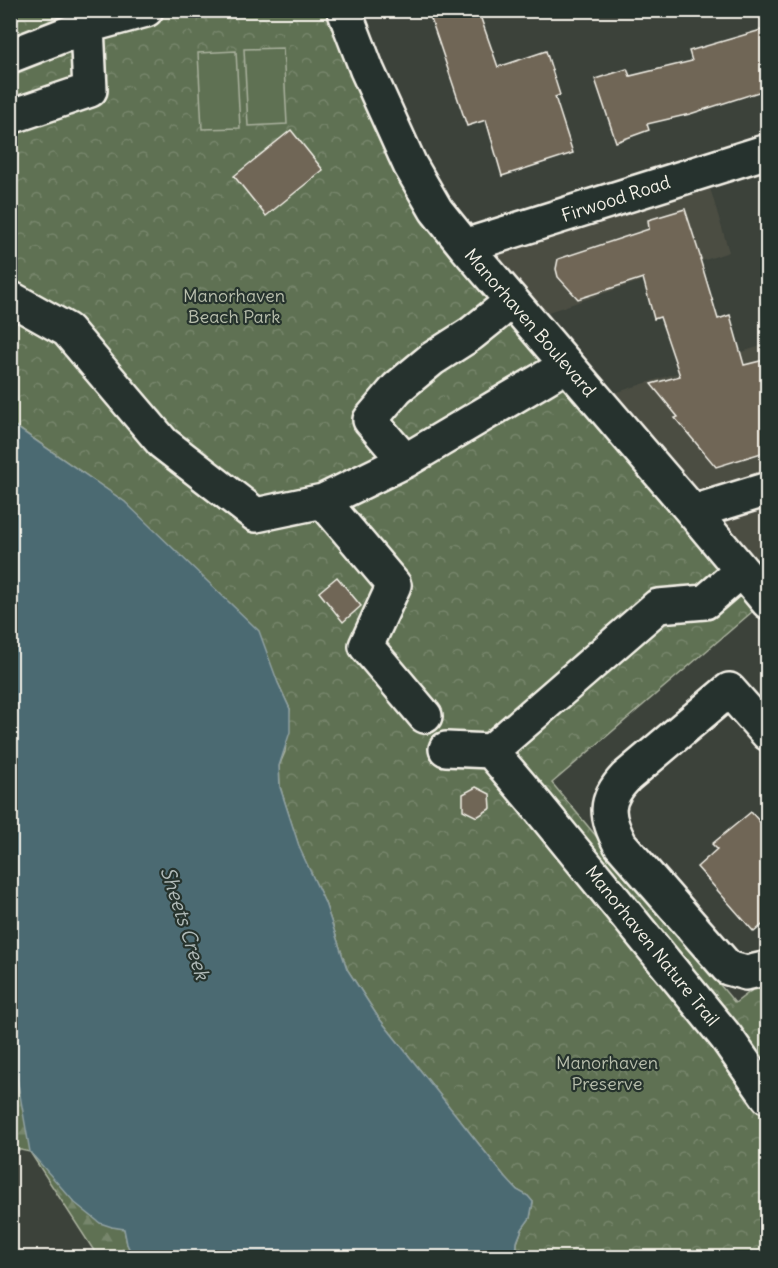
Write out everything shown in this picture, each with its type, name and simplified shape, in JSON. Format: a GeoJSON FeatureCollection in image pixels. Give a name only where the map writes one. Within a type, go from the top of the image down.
{"type":"FeatureCollection","features":[{"type":"Feature","properties":{"kind":"street"},"geometry":{"type":"LineString","coordinates":[[10,56],[87,26],[146,10]]}},
{"type":"Feature","properties":{"kind":"street","name":"Manorhaven Boulevard"},"geometry":{"type":"LineString","coordinates":[[344,10],[367,70],[410,165],[436,210],[768,602]]}},
{"type":"Feature","properties":{"kind":"street"},"geometry":{"type":"LineString","coordinates":[[10,117],[90,90],[87,26]]}},
{"type":"Feature","properties":{"kind":"street","name":"Firwood Road"},"geometry":{"type":"LineString","coordinates":[[465,246],[768,151]]}},
{"type":"Feature","properties":{"kind":"street"},"geometry":{"type":"LineString","coordinates":[[10,298],[67,330],[163,443],[256,515],[323,501],[405,461],[567,365]]}},
{"type":"Feature","properties":{"kind":"street"},"geometry":{"type":"LineString","coordinates":[[405,461],[370,420],[398,388],[432,359],[471,334],[512,301]]}},
{"type":"Feature","properties":{"kind":"street"},"geometry":{"type":"LineString","coordinates":[[693,512],[768,489]]}},
{"type":"Feature","properties":{"kind":"street"},"geometry":{"type":"LineString","coordinates":[[323,501],[394,585],[366,646],[425,716]]}},
{"type":"Feature","properties":{"kind":"street"},"geometry":{"type":"LineString","coordinates":[[446,749],[491,751],[658,606],[705,602],[741,571]]}},
{"type":"Feature","properties":{"kind":"street"},"geometry":{"type":"LineString","coordinates":[[768,734],[729,690],[617,786],[611,795],[609,812],[620,844],[728,968],[746,973],[768,968]]}},
{"type":"Feature","properties":{"kind":"street","name":"Manorhaven Nature Trail"},"geometry":{"type":"LineString","coordinates":[[491,751],[726,1037],[768,1097]]}},
{"type":"Feature","properties":{"kind":"shaded area"},"geometry":{"type":"Polygon","coordinates":[[[705,171],[729,252],[527,319],[465,246],[705,171]]]}},
{"type":"Feature","properties":{"kind":"shaded area"},"geometry":{"type":"Polygon","coordinates":[[[767,344],[767,602],[596,399],[767,344]]]}},
{"type":"Feature","properties":{"kind":"green space","name":"Manorhaven Beach Park"},"geometry":{"type":"Polygon","coordinates":[[[10,11],[344,11],[410,165],[766,600],[552,783],[735,1003],[767,979],[767,1257],[516,1257],[517,1243],[522,1229],[530,1218],[533,1202],[505,1177],[378,1017],[347,969],[325,903],[300,850],[280,787],[279,766],[285,752],[290,709],[278,683],[125,502],[11,423],[10,11]]]}},
{"type":"Feature","properties":{"kind":"green space"},"geometry":{"type":"Polygon","coordinates":[[[283,48],[287,124],[248,126],[244,49],[283,48]]]}},
{"type":"Feature","properties":{"kind":"green space"},"geometry":{"type":"Polygon","coordinates":[[[236,51],[240,128],[202,129],[198,53],[236,51]]]}},
{"type":"Feature","properties":{"kind":"green space"},"geometry":{"type":"Polygon","coordinates":[[[10,894],[16,932],[112,1227],[124,1228],[127,1244],[133,1257],[98,1257],[30,1152],[11,1148],[10,894]]]}},
{"type":"Feature","properties":{"kind":"water","name":"Sheets Creek"},"geometry":{"type":"Polygon","coordinates":[[[10,423],[125,502],[259,631],[290,709],[290,732],[279,766],[280,787],[300,849],[325,903],[347,969],[378,1017],[505,1177],[533,1202],[530,1218],[517,1242],[516,1257],[133,1257],[124,1229],[100,1223],[75,1203],[30,1152],[15,1067],[16,933],[10,894],[10,423]]]}},
{"type":"Feature","properties":{"kind":"building"},"geometry":{"type":"Polygon","coordinates":[[[428,10],[478,10],[498,67],[546,51],[560,95],[555,97],[573,153],[502,176],[486,120],[467,126],[428,10]]]}},
{"type":"Feature","properties":{"kind":"building"},"geometry":{"type":"Polygon","coordinates":[[[768,28],[768,89],[690,114],[647,124],[649,130],[616,142],[595,79],[627,69],[630,76],[692,61],[689,51],[768,28]]]}},
{"type":"Feature","properties":{"kind":"building"},"geometry":{"type":"Polygon","coordinates":[[[291,130],[323,170],[266,216],[234,176],[291,130]]]}},
{"type":"Feature","properties":{"kind":"building"},"geometry":{"type":"Polygon","coordinates":[[[685,209],[718,319],[730,315],[744,365],[768,359],[768,451],[716,467],[675,418],[678,417],[651,384],[680,376],[660,317],[654,319],[643,278],[578,299],[558,277],[556,269],[558,259],[649,229],[648,220],[685,209]]]}},
{"type":"Feature","properties":{"kind":"building"},"geometry":{"type":"Polygon","coordinates":[[[337,577],[361,606],[343,622],[319,592],[337,577]]]}},
{"type":"Feature","properties":{"kind":"building"},"geometry":{"type":"Polygon","coordinates":[[[476,787],[490,794],[491,808],[477,817],[463,810],[463,794],[476,787]]]}},
{"type":"Feature","properties":{"kind":"building"},"geometry":{"type":"Polygon","coordinates":[[[751,812],[768,831],[768,920],[754,932],[697,867],[717,849],[712,844],[751,812]]]}},
{"type":"Feature","properties":{"kind":"park label","name":"Manorhaven Preserve"},"geometry":{"type":"Point","coordinates":[607,1073]}}]}
